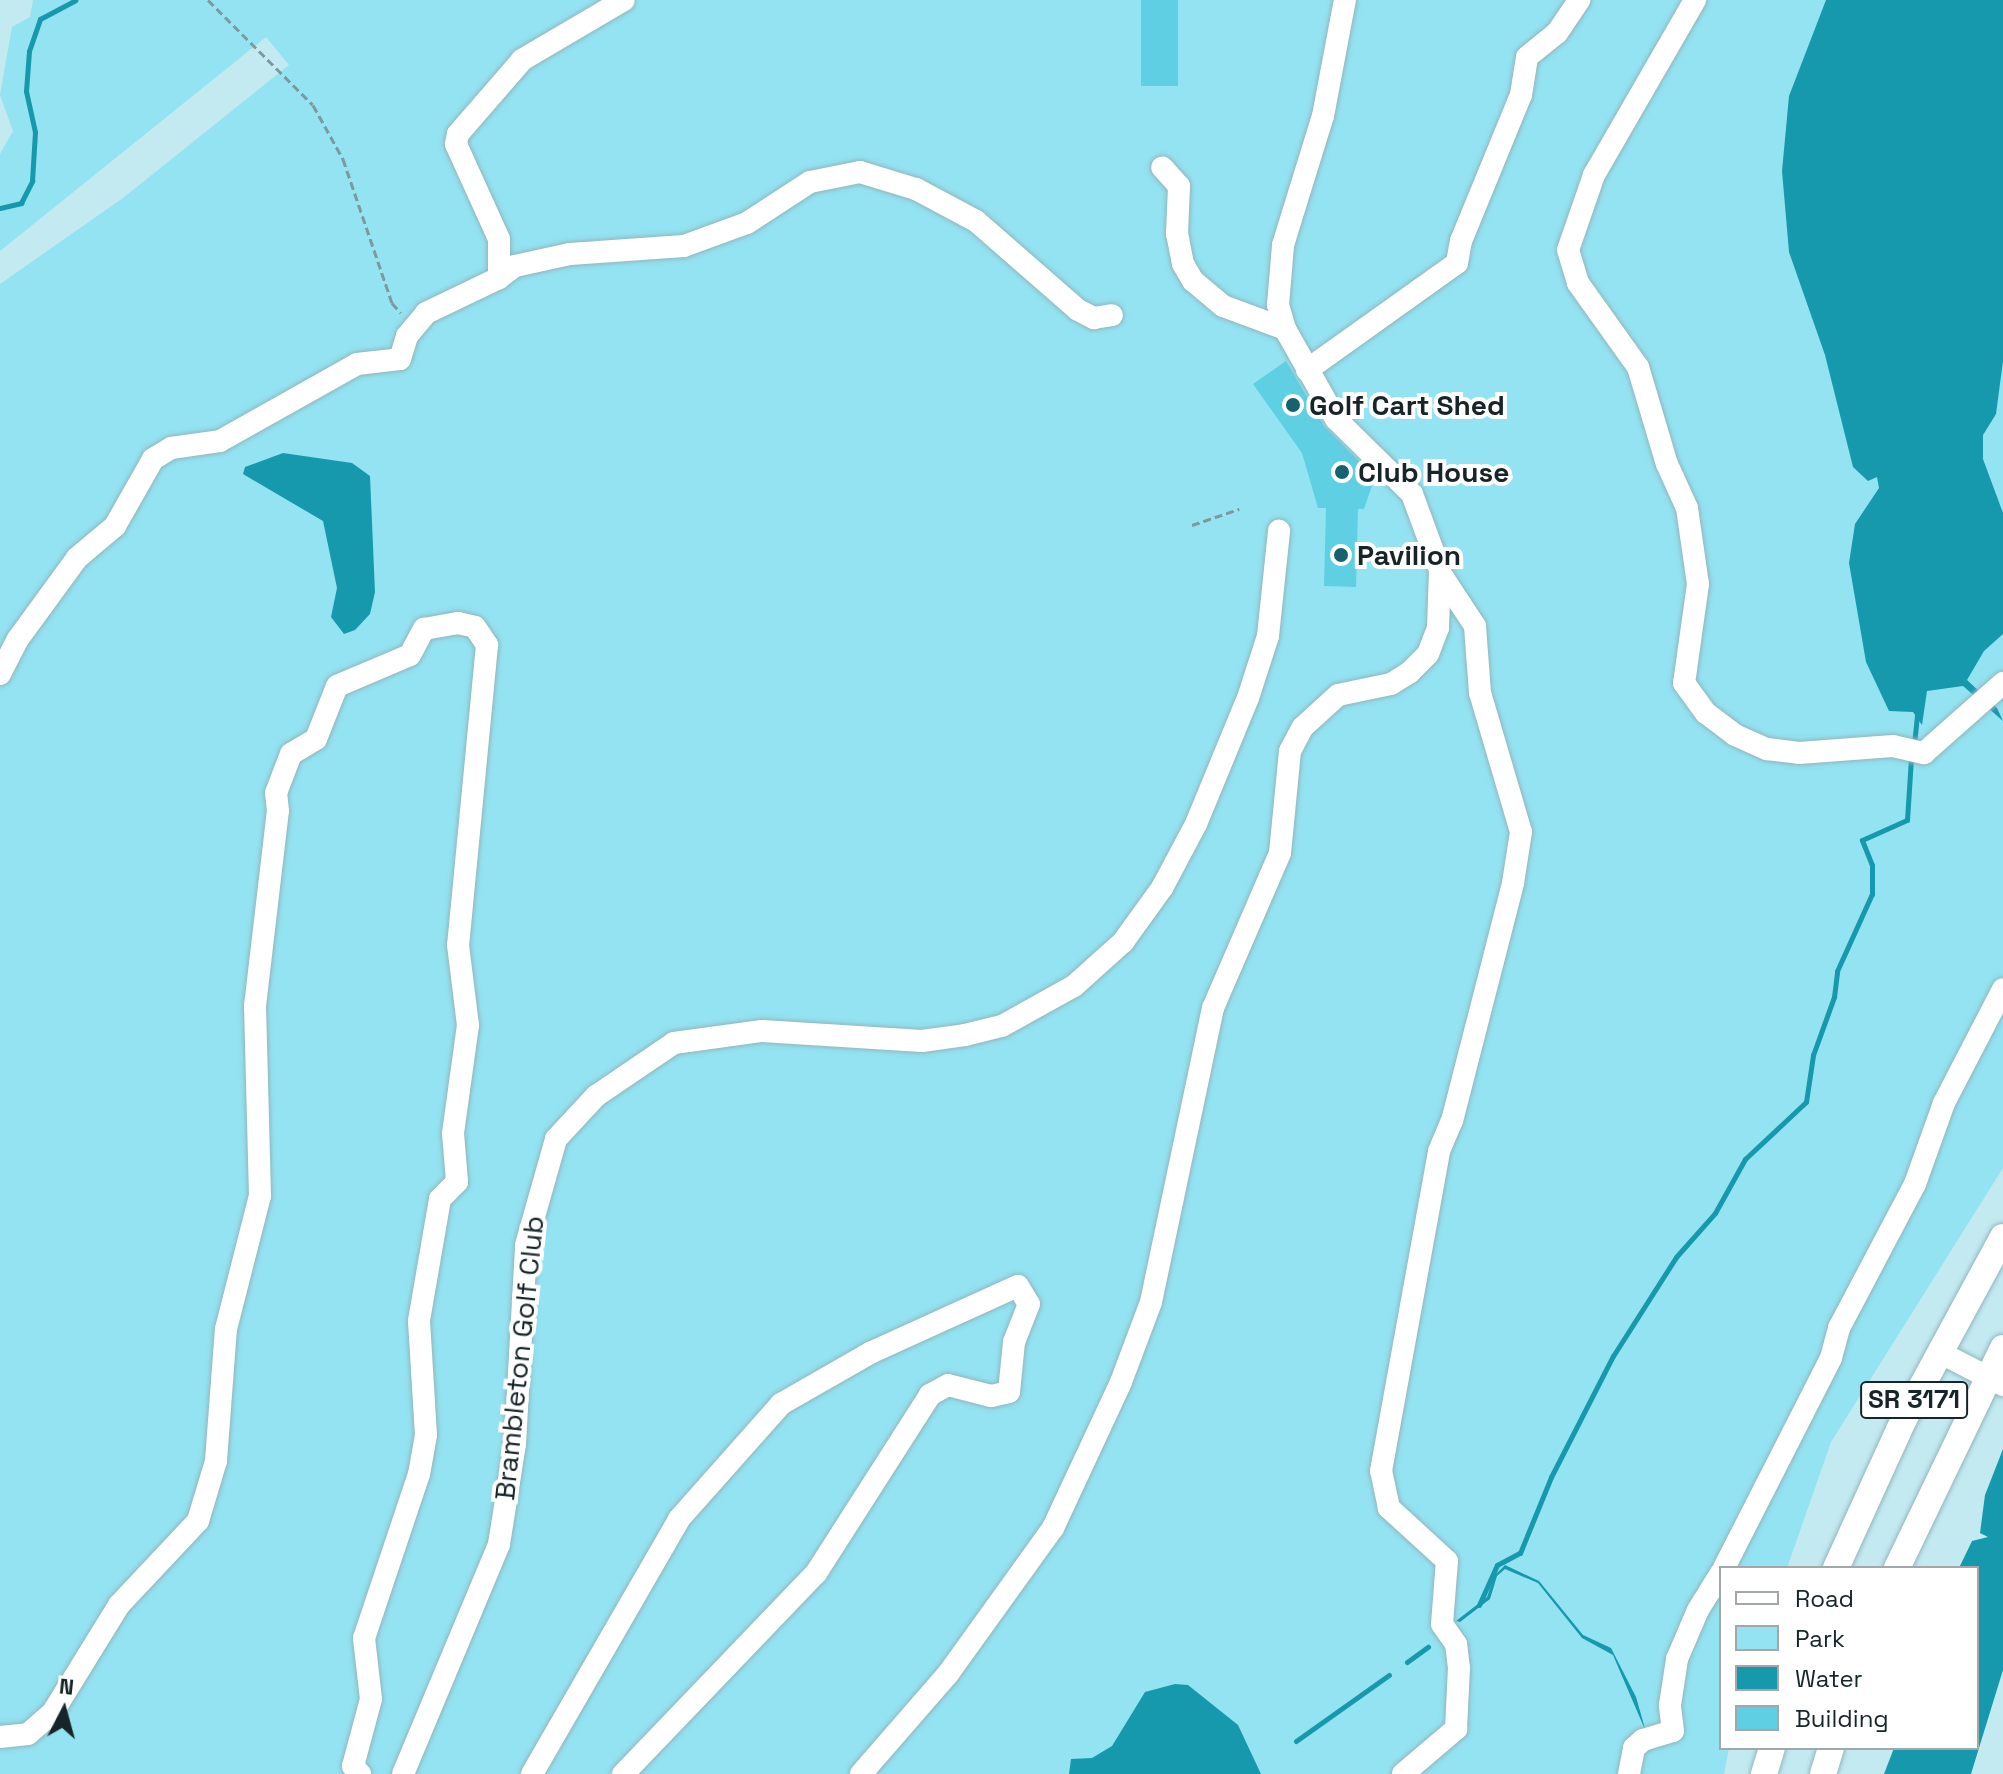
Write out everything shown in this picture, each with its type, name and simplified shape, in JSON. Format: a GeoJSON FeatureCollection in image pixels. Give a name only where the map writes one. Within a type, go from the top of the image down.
{"type":"FeatureCollection","features":[{"type":"Feature","properties":{"kind":"main road","name":"SR 3171"},"geometry":{"type":"LineString","coordinates":[[1837,1566],[1865,1498],[1939,1352],[2003,1237]]}},
{"type":"Feature","properties":{"kind":"main road","name":"SR 3171"},"geometry":{"type":"LineString","coordinates":[[1898,1566],[1996,1381],[2003,1348]]}},
{"type":"Feature","properties":{"kind":"main road"},"geometry":{"type":"LineString","coordinates":[[1764,1774],[1771,1750]]}},
{"type":"Feature","properties":{"kind":"main road"},"geometry":{"type":"LineString","coordinates":[[1823,1774],[1830,1750]]}},
{"type":"Feature","properties":{"kind":"street"},"geometry":{"type":"LineString","coordinates":[[499,278],[499,239],[456,144],[458,134],[522,60],[624,0]]}},
{"type":"Feature","properties":{"kind":"street"},"geometry":{"type":"LineString","coordinates":[[1345,0],[1323,116],[1283,245],[1278,305],[1285,329],[1336,419],[1412,494],[1447,590],[1475,626],[1480,693],[1521,832],[1513,883],[1452,1121],[1439,1151],[1381,1471],[1389,1508],[1447,1561],[1442,1624],[1456,1644],[1459,1668],[1456,1729],[1403,1774]]}},
{"type":"Feature","properties":{"kind":"street"},"geometry":{"type":"LineString","coordinates":[[1307,370],[1457,263],[1461,241],[1521,95],[1527,57],[1557,33],[1579,0]]}},
{"type":"Feature","properties":{"kind":"street"},"geometry":{"type":"LineString","coordinates":[[1695,0],[1594,175],[1568,250],[1569,267],[1638,367],[1667,464],[1687,508],[1698,584],[1683,666],[1691,699],[1735,735],[1767,749],[1799,753],[1909,749],[1929,753],[2003,683]]}},
{"type":"Feature","properties":{"kind":"street"},"geometry":{"type":"LineString","coordinates":[[1162,167],[1179,186],[1177,234],[1183,264],[1193,281],[1223,306],[1285,329]]}},
{"type":"Feature","properties":{"kind":"street"},"geometry":{"type":"LineString","coordinates":[[0,674],[18,639],[77,558],[115,526],[153,459],[171,448],[220,441],[357,364],[400,359],[417,322],[499,278],[515,266],[570,254],[684,246],[747,223],[810,182],[860,172],[916,189],[976,221],[1078,310],[1094,318],[1112,315]]}},
{"type":"Feature","properties":{"kind":"street","name":"Brambleton Golf Club"},"geometry":{"type":"LineString","coordinates":[[403,1774],[499,1544],[515,1444],[526,1245],[556,1139],[596,1096],[674,1043],[762,1031],[922,1041],[965,1035],[1002,1026],[1074,986],[1123,942],[1162,888],[1196,824],[1248,698],[1268,636],[1279,531]]}},
{"type":"Feature","properties":{"kind":"street"},"geometry":{"type":"LineString","coordinates":[[861,1774],[948,1674],[1053,1528],[1121,1382],[1151,1302],[1213,1008],[1280,853],[1290,751],[1303,727],[1338,695],[1391,684],[1428,654],[1438,628],[1440,570]]}},
{"type":"Feature","properties":{"kind":"street"},"geometry":{"type":"LineString","coordinates":[[0,1737],[28,1734],[53,1712],[126,1595],[198,1521],[216,1461],[226,1329],[260,1196],[255,1006],[278,811],[276,793],[291,754],[316,739],[337,686],[410,655],[424,629],[458,623],[475,627],[487,645],[458,945],[468,1025],[453,1133],[457,1182],[438,1209],[419,1321],[426,1435],[419,1474],[364,1638],[371,1699],[353,1766],[360,1774]]}},
{"type":"Feature","properties":{"kind":"street"},"geometry":{"type":"LineString","coordinates":[[1725,1566],[1831,1358],[1839,1328],[1915,1184],[1944,1103],[2003,989]]}},
{"type":"Feature","properties":{"kind":"street"},"geometry":{"type":"LineString","coordinates":[[532,1774],[679,1519],[781,1404],[870,1353],[1018,1286],[1029,1304],[1014,1342],[1009,1392],[991,1396],[948,1385],[930,1395],[816,1573],[623,1774]]}},
{"type":"Feature","properties":{"kind":"street"},"geometry":{"type":"LineString","coordinates":[[1939,1352],[1996,1381]]}},
{"type":"Feature","properties":{"kind":"street"},"geometry":{"type":"LineString","coordinates":[[1629,1774],[1634,1748],[1643,1740],[1673,1731],[1670,1705],[1677,1659],[1698,1610],[1719,1576]]}},
{"type":"Feature","properties":{"kind":"path"},"geometry":{"type":"LineString","coordinates":[[208,0],[313,105],[343,159],[392,303],[417,322]]}},
{"type":"Feature","properties":{"kind":"path"},"geometry":{"type":"LineString","coordinates":[[1192,525],[1239,509]]}},
{"type":"Feature","properties":{"kind":"green space"},"geometry":{"type":"Polygon","coordinates":[[[33,0],[2003,0],[2003,1168],[1831,1442],[1788,1566],[1719,1566],[1719,1750],[1729,1750],[1724,1774],[0,1774],[0,284],[123,198],[289,65],[266,37],[0,251],[0,154],[13,131],[0,95],[12,27],[30,17],[33,0]]]}},
{"type":"Feature","properties":{"kind":"water"},"geometry":{"type":"Polygon","coordinates":[[[1826,0],[2003,0],[2003,361],[1996,414],[1983,435],[1983,459],[2003,513],[2003,634],[1984,651],[1967,680],[1997,708],[2003,721],[1963,686],[1927,691],[1922,725],[1913,712],[1889,711],[1866,662],[1849,563],[1855,524],[1879,488],[1877,477],[1868,481],[1853,467],[1825,355],[1789,252],[1782,171],[1789,96],[1826,0]]]}},
{"type":"Feature","properties":{"kind":"water"},"geometry":{"type":"Polygon","coordinates":[[[283,453],[352,463],[370,476],[375,592],[370,614],[355,630],[344,634],[331,617],[337,588],[323,521],[243,474],[245,467],[283,453]]]}},
{"type":"Feature","properties":{"kind":"water"},"geometry":{"type":"Polygon","coordinates":[[[2003,1449],[2003,1670],[1979,1748],[1979,1566],[1960,1566],[1972,1541],[1988,1537],[1980,1533],[1985,1495],[2003,1449]]]}},
{"type":"Feature","properties":{"kind":"water"},"geometry":{"type":"Polygon","coordinates":[[[1505,1565],[1539,1581],[1583,1635],[1611,1648],[1636,1697],[1646,1732],[1613,1655],[1582,1638],[1538,1583],[1505,1569],[1497,1576],[1490,1599],[1460,1622],[1456,1621],[1487,1597],[1495,1575],[1505,1565]]]}},
{"type":"Feature","properties":{"kind":"water"},"geometry":{"type":"Polygon","coordinates":[[[1175,1684],[1188,1685],[1238,1725],[1261,1774],[1069,1774],[1071,1759],[1092,1758],[1112,1746],[1145,1692],[1175,1684]]]}},
{"type":"Feature","properties":{"kind":"water"},"geometry":{"type":"Polygon","coordinates":[[[1893,1750],[1978,1750],[1971,1774],[1884,1774],[1893,1750]]]}},
{"type":"Feature","properties":{"kind":"building"},"geometry":{"type":"Polygon","coordinates":[[[1141,0],[1178,0],[1178,86],[1141,86],[1141,0]]]}},
{"type":"Feature","properties":{"kind":"building"},"geometry":{"type":"Polygon","coordinates":[[[1286,361],[1324,426],[1375,477],[1364,509],[1358,509],[1356,587],[1324,586],[1326,508],[1318,508],[1302,453],[1253,384],[1286,361]]]}},
{"type":"Feature","properties":{"kind":"waterway"},"geometry":{"type":"LineString","coordinates":[[0,208],[21,203],[32,181],[35,132],[26,91],[29,51],[40,19],[75,0]]}},
{"type":"Feature","properties":{"kind":"waterway"},"geometry":{"type":"LineString","coordinates":[[1914,744],[1917,714]]}},
{"type":"Feature","properties":{"kind":"waterway"},"geometry":{"type":"LineString","coordinates":[[1479,1605],[1497,1565],[1520,1553],[1551,1477],[1613,1356],[1676,1257],[1715,1213],[1745,1159],[1806,1102],[1813,1055],[1834,997],[1837,971],[1872,894],[1872,865],[1862,840],[1907,820],[1911,758]]}},
{"type":"Feature","properties":{"kind":"waterway"},"geometry":{"type":"LineString","coordinates":[[1407,1662],[1428,1647]]}},
{"type":"Feature","properties":{"kind":"waterway"},"geometry":{"type":"LineString","coordinates":[[1296,1741],[1389,1675]]}},
{"type":"Feature","properties":{"kind":"place","name":"Golf Cart Shed"},"geometry":{"type":"Point","coordinates":[1293,405]}},
{"type":"Feature","properties":{"kind":"place","name":"Club House"},"geometry":{"type":"Point","coordinates":[1342,472]}},
{"type":"Feature","properties":{"kind":"place","name":"Pavilion"},"geometry":{"type":"Point","coordinates":[1341,555]}}]}
